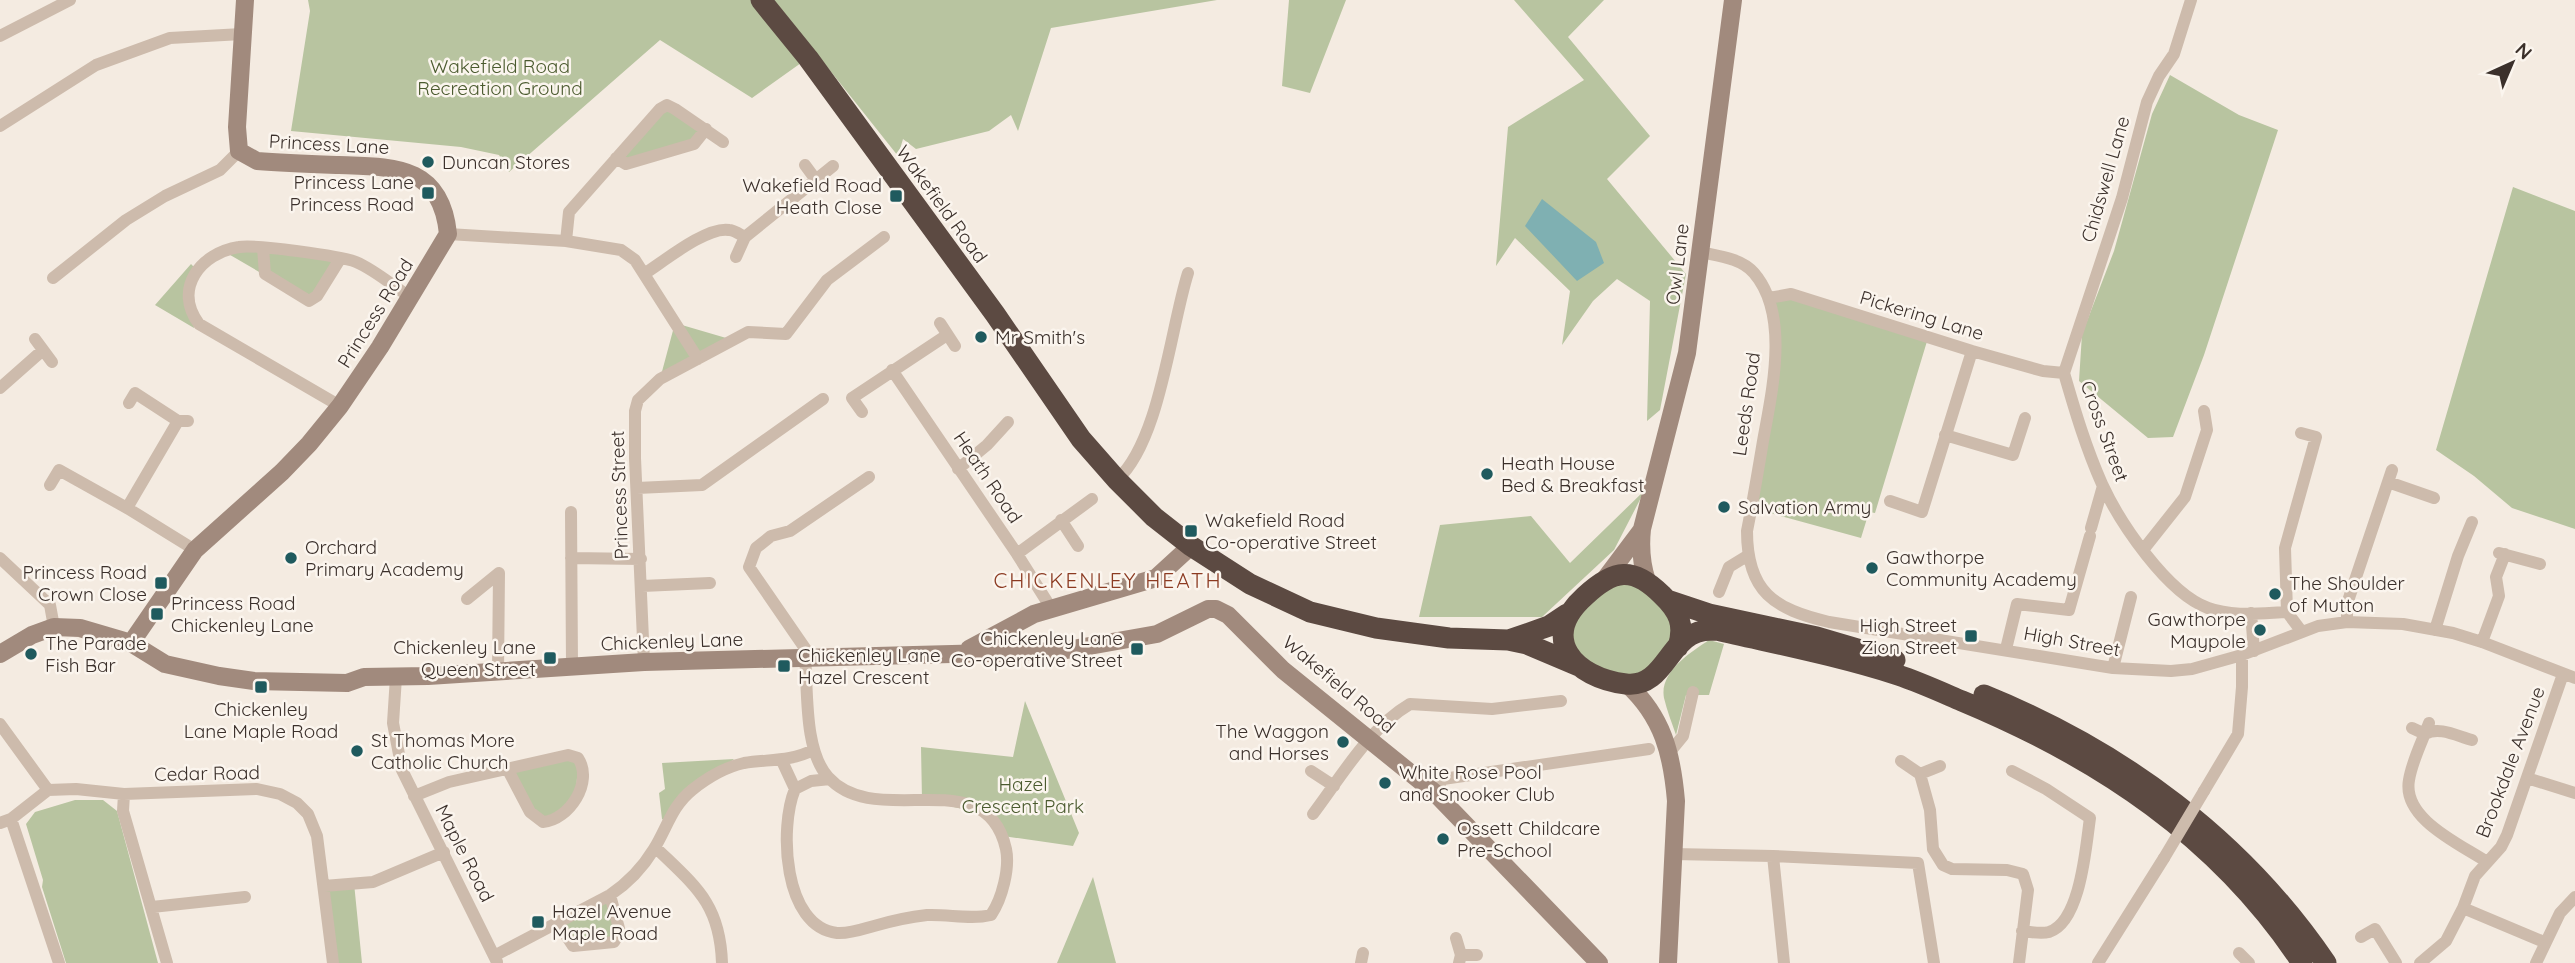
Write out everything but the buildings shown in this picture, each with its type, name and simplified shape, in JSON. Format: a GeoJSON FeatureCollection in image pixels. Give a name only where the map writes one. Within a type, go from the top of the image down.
{"type":"FeatureCollection","features":[{"type":"Feature","properties":{"kind":"highway","name":"Wakefield Road"},"geometry":{"type":"LineString","coordinates":[[761,0],[808,58],[995,314],[1081,439],[1154,517],[1191,546],[1250,584],[1310,611],[1376,628],[1449,638],[1508,640]]}},
{"type":"Feature","properties":{"kind":"highway"},"geometry":{"type":"LineString","coordinates":[[1508,640],[1549,626],[1567,614],[1605,579],[1628,574],[1647,581],[1675,608],[1681,625],[1678,647]]}},
{"type":"Feature","properties":{"kind":"highway"},"geometry":{"type":"LineString","coordinates":[[1667,600],[1709,614],[1817,637],[1910,664],[2014,707],[2087,743],[2167,795],[2219,838],[2270,891],[2305,932],[2326,963]]}},
{"type":"Feature","properties":{"kind":"highway"},"geometry":{"type":"LineString","coordinates":[[1567,614],[1563,641],[1567,652],[1579,666]]}},
{"type":"Feature","properties":{"kind":"highway"},"geometry":{"type":"LineString","coordinates":[[1508,640],[1527,644],[1605,678],[1627,684],[1644,681],[1658,672],[1689,636],[1701,631],[1717,630],[1899,675],[2004,719],[2077,755],[2155,807],[2207,849],[2256,903],[2302,963]]}},
{"type":"Feature","properties":{"kind":"street"},"geometry":{"type":"LineString","coordinates":[[0,36],[70,0]]}},
{"type":"Feature","properties":{"kind":"street","name":"Princess Lane"},"geometry":{"type":"LineString","coordinates":[[245,0],[237,127],[239,151],[257,161],[401,169],[422,179],[432,189],[442,207],[448,234]]}},
{"type":"Feature","properties":{"kind":"street","name":"Owl Lane"},"geometry":{"type":"LineString","coordinates":[[1647,581],[1640,556],[1642,529],[1687,353],[1733,0]]}},
{"type":"Feature","properties":{"kind":"street","name":"Chidswell Lane"},"geometry":{"type":"LineString","coordinates":[[2064,373],[2122,198],[2147,102],[2159,76],[2174,54],[2191,0]]}},
{"type":"Feature","properties":{"kind":"street"},"geometry":{"type":"LineString","coordinates":[[0,126],[96,65],[170,38],[242,34]]}},
{"type":"Feature","properties":{"kind":"street"},"geometry":{"type":"LineString","coordinates":[[566,241],[569,212],[660,109],[667,105],[723,142]]}},
{"type":"Feature","properties":{"kind":"street"},"geometry":{"type":"LineString","coordinates":[[616,158],[626,164],[694,144],[706,129]]}},
{"type":"Feature","properties":{"kind":"street"},"geometry":{"type":"LineString","coordinates":[[53,278],[126,220],[165,196],[220,170],[239,151]]}},
{"type":"Feature","properties":{"kind":"street"},"geometry":{"type":"LineString","coordinates":[[805,165],[816,180]]}},
{"type":"Feature","properties":{"kind":"street"},"geometry":{"type":"LineString","coordinates":[[736,257],[745,237],[833,166]]}},
{"type":"Feature","properties":{"kind":"street"},"geometry":{"type":"LineString","coordinates":[[644,274],[701,237],[717,231],[729,229],[745,237]]}},
{"type":"Feature","properties":{"kind":"street"},"geometry":{"type":"LineString","coordinates":[[448,234],[566,241],[621,250],[635,260],[698,359],[748,332],[786,334],[827,280],[884,237]]}},
{"type":"Feature","properties":{"kind":"street","name":"Princess Road"},"geometry":{"type":"LineString","coordinates":[[131,643],[195,551],[282,472],[340,406],[380,347],[448,234]]}},
{"type":"Feature","properties":{"kind":"street"},"geometry":{"type":"LineString","coordinates":[[340,406],[199,324],[190,312],[190,282],[196,270],[210,260],[239,247],[312,253],[355,261],[411,297]]}},
{"type":"Feature","properties":{"kind":"street"},"geometry":{"type":"LineString","coordinates":[[263,248],[265,274],[309,300],[317,296],[340,259]]}},
{"type":"Feature","properties":{"kind":"street","name":"Leeds Road"},"geometry":{"type":"LineString","coordinates":[[1700,252],[1741,262],[1755,273],[1769,298],[1776,342],[1774,377],[1747,531],[1747,556]]}},
{"type":"Feature","properties":{"kind":"street"},"geometry":{"type":"LineString","coordinates":[[1117,480],[1130,468],[1138,455],[1152,417],[1179,285],[1188,273]]}},
{"type":"Feature","properties":{"kind":"street","name":"Pickering Lane"},"geometry":{"type":"LineString","coordinates":[[1769,298],[1791,294],[1972,351],[2043,371],[2064,373]]}},
{"type":"Feature","properties":{"kind":"street"},"geometry":{"type":"LineString","coordinates":[[862,412],[852,397],[892,370],[943,329],[955,346]]}},
{"type":"Feature","properties":{"kind":"street"},"geometry":{"type":"LineString","coordinates":[[35,339],[51,362]]}},
{"type":"Feature","properties":{"kind":"street"},"geometry":{"type":"LineString","coordinates":[[0,388],[43,350]]}},
{"type":"Feature","properties":{"kind":"street"},"geometry":{"type":"LineString","coordinates":[[1890,501],[1922,512],[1972,351]]}},
{"type":"Feature","properties":{"kind":"street","name":"Princess Street"},"geometry":{"type":"LineString","coordinates":[[644,662],[635,411],[638,400],[660,379],[698,359]]}},
{"type":"Feature","properties":{"kind":"street","name":"Heath Road"},"geometry":{"type":"LineString","coordinates":[[892,370],[1051,608]]}},
{"type":"Feature","properties":{"kind":"street","name":"Cross Street"},"geometry":{"type":"LineString","coordinates":[[2064,373],[2081,433],[2103,486],[2143,550],[2161,573],[2197,603],[2214,611],[2287,612]]}},
{"type":"Feature","properties":{"kind":"street"},"geometry":{"type":"LineString","coordinates":[[127,508],[183,421],[135,393],[129,403]]}},
{"type":"Feature","properties":{"kind":"street"},"geometry":{"type":"LineString","coordinates":[[637,488],[702,485],[823,398]]}},
{"type":"Feature","properties":{"kind":"street"},"geometry":{"type":"LineString","coordinates":[[2143,550],[2185,497],[2207,429],[2204,411]]}},
{"type":"Feature","properties":{"kind":"street"},"geometry":{"type":"LineString","coordinates":[[1945,435],[2013,455],[2025,418]]}},
{"type":"Feature","properties":{"kind":"street"},"geometry":{"type":"LineString","coordinates":[[958,470],[1008,422]]}},
{"type":"Feature","properties":{"kind":"street"},"geometry":{"type":"LineString","coordinates":[[2301,433],[2316,437],[2285,548],[2287,612],[2302,632]]}},
{"type":"Feature","properties":{"kind":"street"},"geometry":{"type":"LineString","coordinates":[[987,445],[998,455]]}},
{"type":"Feature","properties":{"kind":"street"},"geometry":{"type":"LineString","coordinates":[[50,485],[59,470],[127,508],[195,551]]}},
{"type":"Feature","properties":{"kind":"street"},"geometry":{"type":"LineString","coordinates":[[2347,622],[2347,604],[2390,476],[2434,498]]}},
{"type":"Feature","properties":{"kind":"street"},"geometry":{"type":"LineString","coordinates":[[830,779],[811,781],[795,789],[787,810],[788,866],[794,891],[805,913],[819,926],[837,933],[928,915],[974,918],[991,915],[997,907],[1009,859],[1000,828],[990,815],[967,803],[877,800],[849,792],[830,779],[820,767],[813,750],[808,657],[749,567],[756,548],[771,536],[790,531],[869,477]]}},
{"type":"Feature","properties":{"kind":"street"},"geometry":{"type":"LineString","coordinates":[[2006,649],[2017,604],[2069,610],[2103,486]]}},
{"type":"Feature","properties":{"kind":"street"},"geometry":{"type":"LineString","coordinates":[[1017,554],[1092,499]]}},
{"type":"Feature","properties":{"kind":"street"},"geometry":{"type":"LineString","coordinates":[[571,512],[572,666]]}},
{"type":"Feature","properties":{"kind":"street"},"geometry":{"type":"LineString","coordinates":[[1061,520],[1078,546]]}},
{"type":"Feature","properties":{"kind":"street"},"geometry":{"type":"LineString","coordinates":[[2435,630],[2458,556],[2472,522]]}},
{"type":"Feature","properties":{"kind":"street","name":"Owl Lane"},"geometry":{"type":"LineString","coordinates":[[1605,579],[1642,529]]}},
{"type":"Feature","properties":{"kind":"street"},"geometry":{"type":"LineString","coordinates":[[960,653],[1051,608],[1156,578],[1191,546]]}},
{"type":"Feature","properties":{"kind":"street"},"geometry":{"type":"LineString","coordinates":[[2482,642],[2500,596],[2496,577],[2501,553],[2540,564]]}},
{"type":"Feature","properties":{"kind":"street"},"geometry":{"type":"LineString","coordinates":[[1719,592],[1729,567],[1747,556]]}},
{"type":"Feature","properties":{"kind":"street","name":"High Street"},"geometry":{"type":"LineString","coordinates":[[1747,556],[1756,581],[1768,596],[1782,608],[1800,615],[2113,668],[2171,671],[2192,669],[2248,653],[2318,626],[2347,622],[2403,624],[2435,630],[2482,642],[2569,676]]}},
{"type":"Feature","properties":{"kind":"street"},"geometry":{"type":"LineString","coordinates":[[0,558],[50,605],[54,627],[33,635],[0,654]]}},
{"type":"Feature","properties":{"kind":"street"},"geometry":{"type":"LineString","coordinates":[[571,558],[641,559]]}},
{"type":"Feature","properties":{"kind":"street"},"geometry":{"type":"LineString","coordinates":[[467,599],[499,573],[498,671]]}},
{"type":"Feature","properties":{"kind":"street"},"geometry":{"type":"LineString","coordinates":[[642,586],[710,583]]}},
{"type":"Feature","properties":{"kind":"street"},"geometry":{"type":"LineString","coordinates":[[2113,668],[2131,597]]}},
{"type":"Feature","properties":{"kind":"street","name":"Chickenley Lane"},"geometry":{"type":"LineString","coordinates":[[54,627],[96,631],[131,643],[165,664],[254,681],[347,683],[363,677],[644,662],[1061,651],[1141,639],[1157,634],[1200,612],[1216,609]]}},
{"type":"Feature","properties":{"kind":"street","name":"Wakefield Road"},"geometry":{"type":"LineString","coordinates":[[1216,609],[1228,615],[1283,670],[1434,792],[1599,963]]}},
{"type":"Feature","properties":{"kind":"street"},"geometry":{"type":"LineString","coordinates":[[2098,963],[2238,734],[2251,613]]}},
{"type":"Feature","properties":{"kind":"street"},"geometry":{"type":"LineString","coordinates":[[1007,629],[1009,651]]}},
{"type":"Feature","properties":{"kind":"street"},"geometry":{"type":"LineString","coordinates":[[1658,672],[1653,700],[1655,716],[1669,753],[1676,801],[1669,958]]}},
{"type":"Feature","properties":{"kind":"street","name":"Brookdale Avenue"},"geometry":{"type":"LineString","coordinates":[[2420,963],[2446,941],[2475,876],[2501,847],[2569,676]]}},
{"type":"Feature","properties":{"kind":"street","name":"Maple Road"},"geometry":{"type":"LineString","coordinates":[[396,677],[393,723],[402,770],[496,959]]}},
{"type":"Feature","properties":{"kind":"street"},"geometry":{"type":"LineString","coordinates":[[1627,684],[1655,716]]}},
{"type":"Feature","properties":{"kind":"street"},"geometry":{"type":"LineString","coordinates":[[1669,753],[1683,736],[1693,692]]}},
{"type":"Feature","properties":{"kind":"street"},"geometry":{"type":"LineString","coordinates":[[1313,814],[1370,740],[1400,709],[1410,704],[1492,709],[1562,701]]}},
{"type":"Feature","properties":{"kind":"street"},"geometry":{"type":"LineString","coordinates":[[0,724],[48,789],[6,821],[59,963]]}},
{"type":"Feature","properties":{"kind":"street"},"geometry":{"type":"LineString","coordinates":[[2412,728],[2439,731],[2472,740]]}},
{"type":"Feature","properties":{"kind":"street"},"geometry":{"type":"LineString","coordinates":[[2427,729],[2409,777],[2408,787],[2416,812],[2426,822],[2487,862]]}},
{"type":"Feature","properties":{"kind":"street"},"geometry":{"type":"LineString","coordinates":[[1434,792],[1443,779],[1649,749]]}},
{"type":"Feature","properties":{"kind":"street"},"geometry":{"type":"LineString","coordinates":[[496,959],[610,895],[637,872],[655,847],[678,804],[701,783],[726,769],[743,764],[801,757],[813,750]]}},
{"type":"Feature","properties":{"kind":"street"},"geometry":{"type":"LineString","coordinates":[[414,796],[449,782],[568,755],[578,758],[583,772],[581,786],[572,803],[556,819],[543,822],[530,812],[508,770]]}},
{"type":"Feature","properties":{"kind":"street"},"geometry":{"type":"LineString","coordinates":[[782,761],[795,789]]}},
{"type":"Feature","properties":{"kind":"street"},"geometry":{"type":"LineString","coordinates":[[1901,761],[1920,774],[1930,810],[1933,849],[1943,865],[1952,869],[2007,870],[2024,874],[2028,891],[2019,963]]}},
{"type":"Feature","properties":{"kind":"street"},"geometry":{"type":"LineString","coordinates":[[1920,774],[1940,766]]}},
{"type":"Feature","properties":{"kind":"street"},"geometry":{"type":"LineString","coordinates":[[1311,771],[1334,786]]}},
{"type":"Feature","properties":{"kind":"street"},"geometry":{"type":"LineString","coordinates":[[2012,771],[2090,818],[2084,862],[2068,913],[2061,925],[2049,932],[2022,931]]}},
{"type":"Feature","properties":{"kind":"street"},"geometry":{"type":"LineString","coordinates":[[2527,778],[2575,793]]}},
{"type":"Feature","properties":{"kind":"street","name":"Cedar Road"},"geometry":{"type":"LineString","coordinates":[[48,789],[124,794],[257,789],[280,794],[297,803],[308,814],[317,836],[332,963]]}},
{"type":"Feature","properties":{"kind":"street"},"geometry":{"type":"LineString","coordinates":[[124,794],[123,811],[167,963]]}},
{"type":"Feature","properties":{"kind":"street"},"geometry":{"type":"LineString","coordinates":[[655,847],[693,883],[704,898],[720,931],[722,963]]}},
{"type":"Feature","properties":{"kind":"street"},"geometry":{"type":"LineString","coordinates":[[324,886],[373,882],[444,852]]}},
{"type":"Feature","properties":{"kind":"street"},"geometry":{"type":"LineString","coordinates":[[1673,854],[1918,863],[1934,963]]}},
{"type":"Feature","properties":{"kind":"street"},"geometry":{"type":"LineString","coordinates":[[1773,856],[1784,963]]}},
{"type":"Feature","properties":{"kind":"street"},"geometry":{"type":"LineString","coordinates":[[558,923],[573,946],[614,942],[620,932],[610,895]]}},
{"type":"Feature","properties":{"kind":"street"},"geometry":{"type":"LineString","coordinates":[[152,906],[245,897]]}},
{"type":"Feature","properties":{"kind":"street"},"geometry":{"type":"LineString","coordinates":[[2536,963],[2560,914],[2575,897]]}},
{"type":"Feature","properties":{"kind":"street"},"geometry":{"type":"LineString","coordinates":[[2463,908],[2544,942]]}},
{"type":"Feature","properties":{"kind":"street"},"geometry":{"type":"LineString","coordinates":[[2361,937],[2375,929],[2396,963]]}},
{"type":"Feature","properties":{"kind":"street"},"geometry":{"type":"LineString","coordinates":[[1456,938],[1460,959],[1477,955]]}},
{"type":"Feature","properties":{"kind":"street"},"geometry":{"type":"LineString","coordinates":[[2239,953],[2249,963]]}},
{"type":"Feature","properties":{"kind":"green space","name":"Wakefield Road Recreation Ground"},"geometry":{"type":"Polygon","coordinates":[[[308,0],[761,0],[808,58],[752,98],[660,40],[509,172],[499,155],[461,147],[291,131],[310,11],[308,0]]]}},
{"type":"Feature","properties":{"kind":"green space"},"geometry":{"type":"Polygon","coordinates":[[[774,0],[1217,0],[1051,28],[1018,131],[1011,115],[989,131],[916,149],[903,139],[898,156],[774,0]]]}},
{"type":"Feature","properties":{"kind":"green space"},"geometry":{"type":"Polygon","coordinates":[[[1289,0],[1346,0],[1310,93],[1282,86],[1289,0]]]}},
{"type":"Feature","properties":{"kind":"green space"},"geometry":{"type":"Polygon","coordinates":[[[1514,0],[1604,0],[1568,37],[1650,136],[1607,179],[1686,274],[1660,410],[1647,421],[1650,301],[1617,279],[1593,301],[1562,345],[1570,291],[1515,238],[1496,266],[1508,127],[1584,80],[1514,0]]]}},
{"type":"Feature","properties":{"kind":"green space"},"geometry":{"type":"Polygon","coordinates":[[[2170,75],[2239,115],[2278,130],[2204,355],[2173,437],[2148,438],[2079,381],[2082,334],[2114,251],[2152,114],[2170,75]]]}},
{"type":"Feature","properties":{"kind":"green space"},"geometry":{"type":"Polygon","coordinates":[[[667,105],[706,129],[694,144],[626,164],[616,158],[667,105]]]}},
{"type":"Feature","properties":{"kind":"green space"},"geometry":{"type":"Polygon","coordinates":[[[2513,187],[2575,211],[2575,529],[2512,508],[2474,476],[2436,450],[2513,187]]]}},
{"type":"Feature","properties":{"kind":"green space"},"geometry":{"type":"Polygon","coordinates":[[[239,247],[340,259],[309,301],[225,252],[239,247]]]}},
{"type":"Feature","properties":{"kind":"green space"},"geometry":{"type":"Polygon","coordinates":[[[191,264],[196,269],[190,282],[194,328],[155,305],[191,264]]]}},
{"type":"Feature","properties":{"kind":"green space"},"geometry":{"type":"Polygon","coordinates":[[[1791,294],[1928,338],[1875,513],[1869,512],[1861,538],[1752,508],[1774,377],[1769,298],[1791,294]]]}},
{"type":"Feature","properties":{"kind":"green space"},"geometry":{"type":"Polygon","coordinates":[[[675,323],[733,340],[660,379],[675,323]]]}},
{"type":"Feature","properties":{"kind":"green space"},"geometry":{"type":"Polygon","coordinates":[[[1645,490],[1614,550],[1542,617],[1419,617],[1440,525],[1531,516],[1570,563],[1645,490]]]}},
{"type":"Feature","properties":{"kind":"green space"},"geometry":{"type":"Polygon","coordinates":[[[1628,574],[1681,625],[1651,678],[1584,669],[1564,622],[1628,574]]]}},
{"type":"Feature","properties":{"kind":"green space"},"geometry":{"type":"Polygon","coordinates":[[[1709,640],[1724,644],[1709,695],[1686,695],[1676,735],[1664,698],[1666,680],[1678,664],[1709,640]]]}},
{"type":"Feature","properties":{"kind":"green space","name":"Hazel Crescent Park"},"geometry":{"type":"Polygon","coordinates":[[[1025,701],[1079,833],[1073,846],[1003,836],[990,815],[922,800],[921,747],[1013,757],[1025,701]]]}},
{"type":"Feature","properties":{"kind":"green space"},"geometry":{"type":"Polygon","coordinates":[[[578,758],[576,798],[543,822],[508,770],[578,758]]]}},
{"type":"Feature","properties":{"kind":"green space"},"geometry":{"type":"Polygon","coordinates":[[[734,759],[667,822],[662,819],[659,793],[665,789],[662,763],[734,759]]]}},
{"type":"Feature","properties":{"kind":"green space"},"geometry":{"type":"Polygon","coordinates":[[[75,800],[103,800],[117,811],[158,963],[66,963],[26,824],[35,812],[75,800]]]}},
{"type":"Feature","properties":{"kind":"green space"},"geometry":{"type":"Polygon","coordinates":[[[1093,877],[1116,963],[1057,963],[1093,877]]]}},
{"type":"Feature","properties":{"kind":"green space"},"geometry":{"type":"Polygon","coordinates":[[[354,883],[362,963],[333,963],[324,886],[354,883]]]}},
{"type":"Feature","properties":{"kind":"green space"},"geometry":{"type":"Polygon","coordinates":[[[610,895],[620,932],[614,942],[573,946],[558,923],[610,895]]]}},
{"type":"Feature","properties":{"kind":"water"},"geometry":{"type":"Polygon","coordinates":[[[1542,199],[1596,242],[1604,263],[1577,281],[1525,226],[1542,199]]]}},
{"type":"Feature","properties":{"kind":"place","name":"Duncan Stores"},"geometry":{"type":"Point","coordinates":[428,162]}},
{"type":"Feature","properties":{"kind":"place","name":"Princess Lane Princess Road"},"geometry":{"type":"Point","coordinates":[428,193]}},
{"type":"Feature","properties":{"kind":"place","name":"Wakefield Road Heath Close"},"geometry":{"type":"Point","coordinates":[896,196]}},
{"type":"Feature","properties":{"kind":"place","name":"Mr Smith's"},"geometry":{"type":"Point","coordinates":[981,337]}},
{"type":"Feature","properties":{"kind":"place","name":"Heath House Bed & Breakfast"},"geometry":{"type":"Point","coordinates":[1487,474]}},
{"type":"Feature","properties":{"kind":"place","name":"Salvation Army"},"geometry":{"type":"Point","coordinates":[1724,507]}},
{"type":"Feature","properties":{"kind":"place","name":"Wakefield Road Co-operative Street"},"geometry":{"type":"Point","coordinates":[1191,531]}},
{"type":"Feature","properties":{"kind":"place","name":"Orchard Primary Academy"},"geometry":{"type":"Point","coordinates":[291,558]}},
{"type":"Feature","properties":{"kind":"place","name":"Gawthorpe Community Academy"},"geometry":{"type":"Point","coordinates":[1872,568]}},
{"type":"Feature","properties":{"kind":"place","name":"Princess Road Crown Close"},"geometry":{"type":"Point","coordinates":[161,583]}},
{"type":"Feature","properties":{"kind":"place","name":"The Shoulder of Mutton"},"geometry":{"type":"Point","coordinates":[2275,594]}},
{"type":"Feature","properties":{"kind":"place","name":"Princess Road Chickenley Lane"},"geometry":{"type":"Point","coordinates":[157,614]}},
{"type":"Feature","properties":{"kind":"place","name":"Gawthorpe Maypole"},"geometry":{"type":"Point","coordinates":[2260,630]}},
{"type":"Feature","properties":{"kind":"place","name":"High Street Zion Street"},"geometry":{"type":"Point","coordinates":[1971,636]}},
{"type":"Feature","properties":{"kind":"place","name":"Chickenley Lane Co-operative Street"},"geometry":{"type":"Point","coordinates":[1137,649]}},
{"type":"Feature","properties":{"kind":"place","name":"The Parade Fish Bar"},"geometry":{"type":"Point","coordinates":[31,654]}},
{"type":"Feature","properties":{"kind":"place","name":"Chickenley Lane Queen Street"},"geometry":{"type":"Point","coordinates":[550,658]}},
{"type":"Feature","properties":{"kind":"place","name":"Chickenley Lane Hazel Crescent"},"geometry":{"type":"Point","coordinates":[784,666]}},
{"type":"Feature","properties":{"kind":"place","name":"Chickenley Lane Maple Road"},"geometry":{"type":"Point","coordinates":[261,687]}},
{"type":"Feature","properties":{"kind":"place","name":"The Waggon and Horses"},"geometry":{"type":"Point","coordinates":[1343,742]}},
{"type":"Feature","properties":{"kind":"place","name":"St Thomas More Catholic Church"},"geometry":{"type":"Point","coordinates":[357,751]}},
{"type":"Feature","properties":{"kind":"place","name":"White Rose Pool and Snooker Club"},"geometry":{"type":"Point","coordinates":[1385,783]}},
{"type":"Feature","properties":{"kind":"place","name":"Ossett Childcare Pre-School"},"geometry":{"type":"Point","coordinates":[1443,839]}},
{"type":"Feature","properties":{"kind":"place","name":"Hazel Avenue Maple Road"},"geometry":{"type":"Point","coordinates":[538,922]}},
{"type":"Feature","properties":{"kind":"district","name":"CHICKENLEY HEATH"},"geometry":{"type":"Point","coordinates":[1108,581]}}]}
